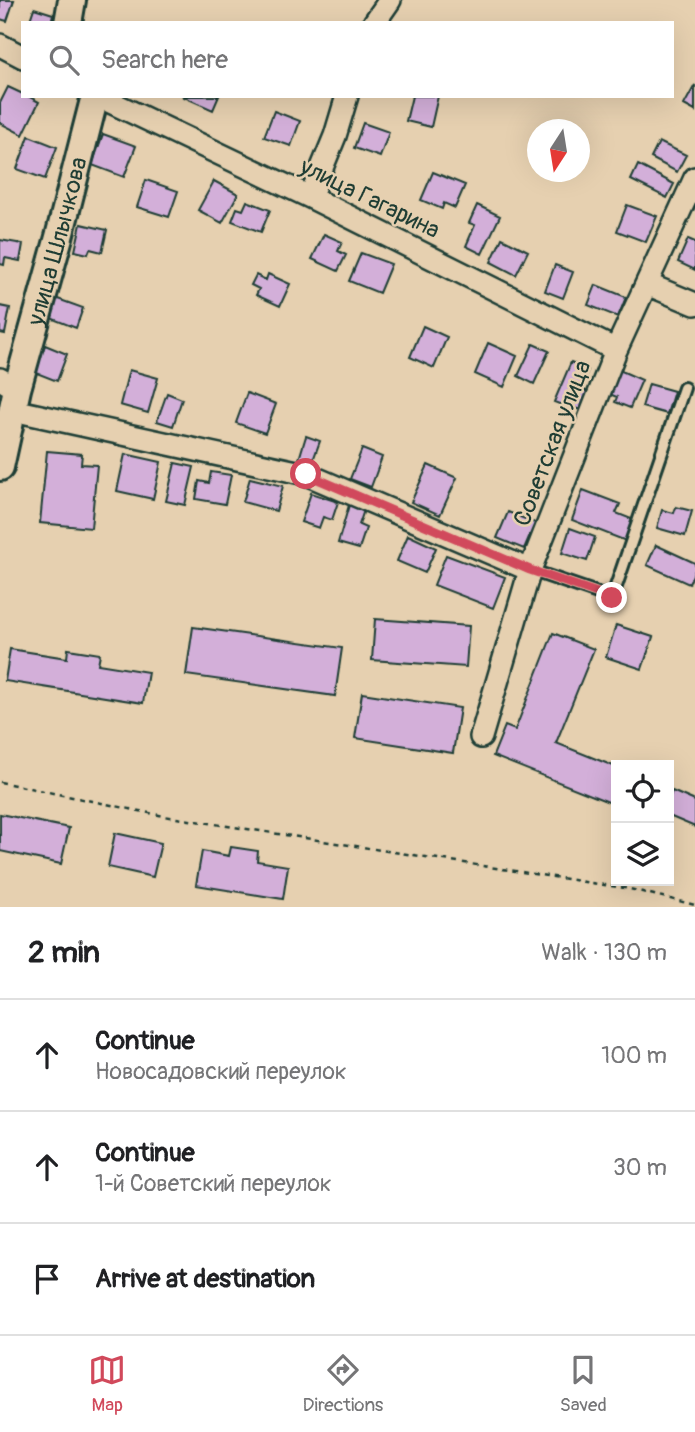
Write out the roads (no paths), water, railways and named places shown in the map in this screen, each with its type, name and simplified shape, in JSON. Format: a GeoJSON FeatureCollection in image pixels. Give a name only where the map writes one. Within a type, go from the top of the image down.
{"type":"FeatureCollection","features":[{"type":"Feature","properties":{"kind":"street"},"geometry":{"type":"LineString","coordinates":[[68,21],[72,0]]}},
{"type":"Feature","properties":{"kind":"street"},"geometry":{"type":"LineString","coordinates":[[375,21],[390,0]]}},
{"type":"Feature","properties":{"kind":"street"},"geometry":{"type":"LineString","coordinates":[[0,45],[21,56]]}},
{"type":"Feature","properties":{"kind":"street","name":"улица Шлычкова"},"geometry":{"type":"LineString","coordinates":[[0,467],[10,393],[59,237],[96,98]]}},
{"type":"Feature","properties":{"kind":"street","name":"улица Гагарина"},"geometry":{"type":"LineString","coordinates":[[101,98],[310,197],[616,350]]}},
{"type":"Feature","properties":{"kind":"street"},"geometry":{"type":"LineString","coordinates":[[310,197],[335,136],[346,98]]}},
{"type":"Feature","properties":{"kind":"street","name":"Советская улица"},"geometry":{"type":"LineString","coordinates":[[481,737],[530,570],[616,350],[695,177]]}},
{"type":"Feature","properties":{"kind":"street"},"geometry":{"type":"LineString","coordinates":[[647,284],[695,304]]}},
{"type":"Feature","properties":{"kind":"street"},"geometry":{"type":"LineString","coordinates":[[10,393],[306,474],[530,570]]}},
{"type":"Feature","properties":{"kind":"lane"},"geometry":{"type":"LineString","coordinates":[[530,570],[612,598],[684,388]]}}]}
